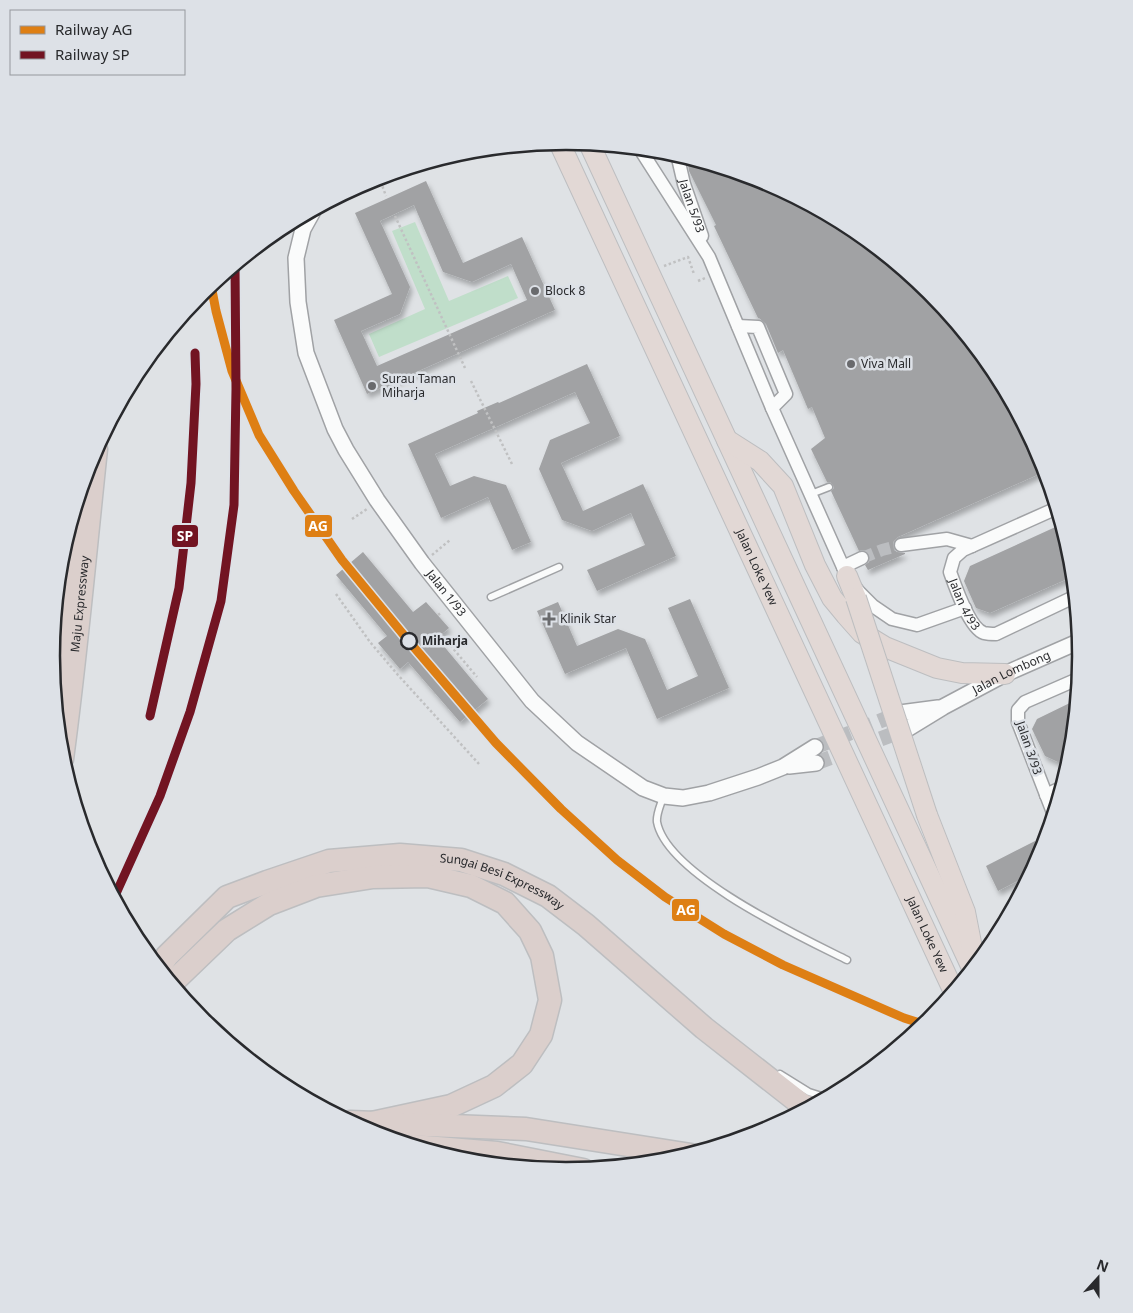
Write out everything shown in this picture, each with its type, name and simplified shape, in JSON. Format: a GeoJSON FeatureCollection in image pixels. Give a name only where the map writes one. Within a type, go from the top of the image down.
{"type":"FeatureCollection","features":[{"type":"Feature","properties":{"kind":"highway","name":"Jalan Loke Yew"},"geometry":{"type":"LineString","coordinates":[[560,150],[951,985]]}},
{"type":"Feature","properties":{"kind":"highway","name":"Jalan Loke Yew"},"geometry":{"type":"LineString","coordinates":[[593,151],[970,963]]}},
{"type":"Feature","properties":{"kind":"highway"},"geometry":{"type":"LineString","coordinates":[[727,440],[760,461],[783,486],[815,565],[832,598],[862,632],[885,647],[937,668],[962,672],[1005,674]]}},
{"type":"Feature","properties":{"kind":"highway","name":"Maju Expressway"},"geometry":{"type":"LineString","coordinates":[[66,732],[93,479]]}},
{"type":"Feature","properties":{"kind":"highway"},"geometry":{"type":"LineString","coordinates":[[845,571],[856,598],[927,815],[965,912],[974,957]]}},
{"type":"Feature","properties":{"kind":"highway","name":"Sungai Besi Expressway"},"geometry":{"type":"LineString","coordinates":[[163,962],[228,897],[267,882],[329,861],[400,855],[461,860],[504,874],[548,896],[586,925],[704,1028],[803,1104]]}},
{"type":"Feature","properties":{"kind":"highway"},"geometry":{"type":"LineString","coordinates":[[176,979],[227,930],[269,904],[316,886],[373,877],[428,876],[471,886],[505,903],[530,930],[542,956],[550,1000],[541,1035],[522,1064],[494,1086],[451,1106],[372,1123]]}},
{"type":"Feature","properties":{"kind":"highway"},"geometry":{"type":"LineString","coordinates":[[372,1123],[526,1129],[671,1152]]}},
{"type":"Feature","properties":{"kind":"highway"},"geometry":{"type":"LineString","coordinates":[[449,1149],[497,1153],[544,1162]]}},
{"type":"Feature","properties":{"kind":"street"},"geometry":{"type":"LineString","coordinates":[[645,156],[709,257],[810,494],[845,571],[858,591],[873,606],[892,618],[917,625],[965,608]]}},
{"type":"Feature","properties":{"kind":"street","name":"Jalan 5/93"},"geometry":{"type":"LineString","coordinates":[[679,163],[684,184],[709,257]]}},
{"type":"Feature","properties":{"kind":"street","name":"Jalan 1/93"},"geometry":{"type":"LineString","coordinates":[[307,222],[303,228],[296,258],[298,302],[306,352],[335,429],[377,500],[422,563],[532,701],[584,748],[643,788],[664,796],[683,798],[709,793],[783,767]]}},
{"type":"Feature","properties":{"kind":"street"},"geometry":{"type":"LineString","coordinates":[[738,326],[758,328],[786,394],[772,408]]}},
{"type":"Feature","properties":{"kind":"street","name":"Jalan 4/93"},"geometry":{"type":"LineString","coordinates":[[1051,511],[963,550],[954,558],[950,572],[974,626],[983,633],[996,634],[1070,599]]}},
{"type":"Feature","properties":{"kind":"street"},"geometry":{"type":"LineString","coordinates":[[901,545],[947,539],[972,546]]}},
{"type":"Feature","properties":{"kind":"street"},"geometry":{"type":"LineString","coordinates":[[845,571],[862,558]]}},
{"type":"Feature","properties":{"kind":"street","name":"Jalan Lombong"},"geometry":{"type":"LineString","coordinates":[[907,730],[943,707],[1005,674],[1073,644]]}},
{"type":"Feature","properties":{"kind":"street","name":"Jalan 3/93"},"geometry":{"type":"LineString","coordinates":[[1050,806],[1018,722],[1018,710],[1025,702],[1072,681]]}},
{"type":"Feature","properties":{"kind":"street","name":"Jalan Lombong"},"geometry":{"type":"LineString","coordinates":[[900,713],[943,707]]}},
{"type":"Feature","properties":{"kind":"street"},"geometry":{"type":"LineString","coordinates":[[783,767],[815,747]]}},
{"type":"Feature","properties":{"kind":"street"},"geometry":{"type":"LineString","coordinates":[[783,767],[816,763]]}},
{"type":"Feature","properties":{"kind":"street"},"geometry":{"type":"LineString","coordinates":[[1046,795],[1055,791]]}},
{"type":"Feature","properties":{"kind":"lane"},"geometry":{"type":"LineString","coordinates":[[810,494],[829,487]]}},
{"type":"Feature","properties":{"kind":"lane"},"geometry":{"type":"LineString","coordinates":[[490,597],[559,567]]}},
{"type":"Feature","properties":{"kind":"lane"},"geometry":{"type":"LineString","coordinates":[[664,796],[659,808],[657,821],[664,841],[685,864],[717,888],[770,920],[847,960]]}},
{"type":"Feature","properties":{"kind":"lane"},"geometry":{"type":"LineString","coordinates":[[704,1028],[720,1035],[753,1057]]}},
{"type":"Feature","properties":{"kind":"lane"},"geometry":{"type":"LineString","coordinates":[[777,1072],[809,1092],[819,1095]]}},
{"type":"Feature","properties":{"kind":"path"},"geometry":{"type":"LineString","coordinates":[[382,186],[386,196]]}},
{"type":"Feature","properties":{"kind":"path"},"geometry":{"type":"LineString","coordinates":[[395,216],[465,368]]}},
{"type":"Feature","properties":{"kind":"path"},"geometry":{"type":"LineString","coordinates":[[648,272],[688,257],[694,274]]}},
{"type":"Feature","properties":{"kind":"path"},"geometry":{"type":"LineString","coordinates":[[471,381],[512,464]]}},
{"type":"Feature","properties":{"kind":"path"},"geometry":{"type":"LineString","coordinates":[[352,519],[367,509]]}},
{"type":"Feature","properties":{"kind":"path"},"geometry":{"type":"LineString","coordinates":[[422,563],[450,540]]}},
{"type":"Feature","properties":{"kind":"path"},"geometry":{"type":"LineString","coordinates":[[336,594],[386,661],[480,764]]}},
{"type":"Feature","properties":{"kind":"path"},"geometry":{"type":"LineString","coordinates":[[438,615],[442,612]]}},
{"type":"Feature","properties":{"kind":"path"},"geometry":{"type":"LineString","coordinates":[[441,634],[477,677]]}},
{"type":"Feature","properties":{"kind":"green space"},"geometry":{"type":"Polygon","coordinates":[[[415,222],[449,301],[508,276],[518,298],[379,357],[369,334],[425,309],[392,231],[415,222]]]}},
{"type":"Feature","properties":{"kind":"building","name":"Viva Mall"},"geometry":{"type":"Polygon","coordinates":[[[688,165],[729,177],[760,189],[791,202],[820,218],[848,235],[875,255],[925,298],[968,348],[988,375],[1021,432],[1038,474],[898,537],[893,542],[894,550],[905,554],[868,570],[865,565],[869,562],[869,555],[866,551],[859,551],[831,491],[834,488],[833,485],[827,482],[811,449],[825,438],[812,407],[808,409],[783,350],[778,353],[766,324],[758,318],[714,226],[716,225],[689,171],[688,165]]]}},
{"type":"Feature","properties":{"kind":"building","name":"Block 8"},"geometry":{"type":"Polygon","coordinates":[[[426,181],[463,263],[522,237],[555,310],[367,394],[334,320],[392,294],[355,213],[426,181]],[[414,205],[380,221],[410,287],[400,314],[361,331],[377,366],[527,300],[511,264],[472,282],[443,272],[414,205]]]}},
{"type":"Feature","properties":{"kind":"building"},"geometry":{"type":"Polygon","coordinates":[[[587,364],[620,436],[561,463],[583,511],[643,484],[676,556],[597,591],[587,570],[645,545],[631,513],[592,531],[562,520],[539,469],[550,440],[590,423],[575,392],[435,454],[450,486],[474,476],[506,485],[531,542],[512,550],[488,497],[441,518],[408,444],[478,413],[477,411],[587,364]]]}},
{"type":"Feature","properties":{"kind":"building"},"geometry":{"type":"Polygon","coordinates":[[[1056,527],[1067,579],[990,613],[976,608],[964,581],[970,566],[1056,527]]]}},
{"type":"Feature","properties":{"kind":"building","name":"Miharja"},"geometry":{"type":"Polygon","coordinates":[[[363,552],[413,612],[426,602],[449,628],[437,638],[488,699],[460,722],[408,662],[400,669],[378,643],[387,636],[336,575],[363,552]]]}},
{"type":"Feature","properties":{"kind":"building"},"geometry":{"type":"Polygon","coordinates":[[[690,599],[729,688],[657,719],[626,648],[565,674],[537,611],[558,602],[577,646],[618,629],[645,639],[667,690],[698,676],[668,608],[690,599]]]}},
{"type":"Feature","properties":{"kind":"building"},"geometry":{"type":"Polygon","coordinates":[[[1071,702],[1062,761],[1058,762],[1045,756],[1032,729],[1037,719],[1071,702]]]}},
{"type":"Feature","properties":{"kind":"building"},"geometry":{"type":"Polygon","coordinates":[[[1035,841],[1036,844],[1022,879],[998,891],[986,866],[1035,841]]]}},
{"type":"Feature","properties":{"kind":"tunnel"},"geometry":{"type":"LineString","coordinates":[[862,558],[901,545]]}},
{"type":"Feature","properties":{"kind":"tunnel"},"geometry":{"type":"LineString","coordinates":[[815,747],[900,713]]}},
{"type":"Feature","properties":{"kind":"tunnel"},"geometry":{"type":"LineString","coordinates":[[816,763],[907,729]]}},
{"type":"Feature","properties":{"kind":"rail line","name":"SP"},"geometry":{"type":"LineString","coordinates":[[117,891],[160,796],[190,712],[221,601],[234,505],[235,274]]}},
{"type":"Feature","properties":{"kind":"rail line","name":"AG"},"geometry":{"type":"LineString","coordinates":[[213,294],[232,371],[259,435],[294,491],[342,560],[496,743],[561,809],[617,860],[665,897],[724,934],[783,965],[917,1022]]}},
{"type":"Feature","properties":{"kind":"rail line","name":"SP"},"geometry":{"type":"LineString","coordinates":[[150,716],[179,588],[191,483],[196,384],[195,353]]}},
{"type":"Feature","properties":{"kind":"place","name":"Block 8"},"geometry":{"type":"Point","coordinates":[535,291]}},
{"type":"Feature","properties":{"kind":"place","name":"Viva Mall"},"geometry":{"type":"Point","coordinates":[851,364]}},
{"type":"Feature","properties":{"kind":"place","name":"Surau Taman Miharja"},"geometry":{"type":"Point","coordinates":[372,386]}},
{"type":"Feature","properties":{"kind":"place","name":"Klinik Star"},"geometry":{"type":"Point","coordinates":[549,619]}},
{"type":"Feature","properties":{"kind":"place","name":"Miharja"},"geometry":{"type":"Point","coordinates":[409,641]}}]}
